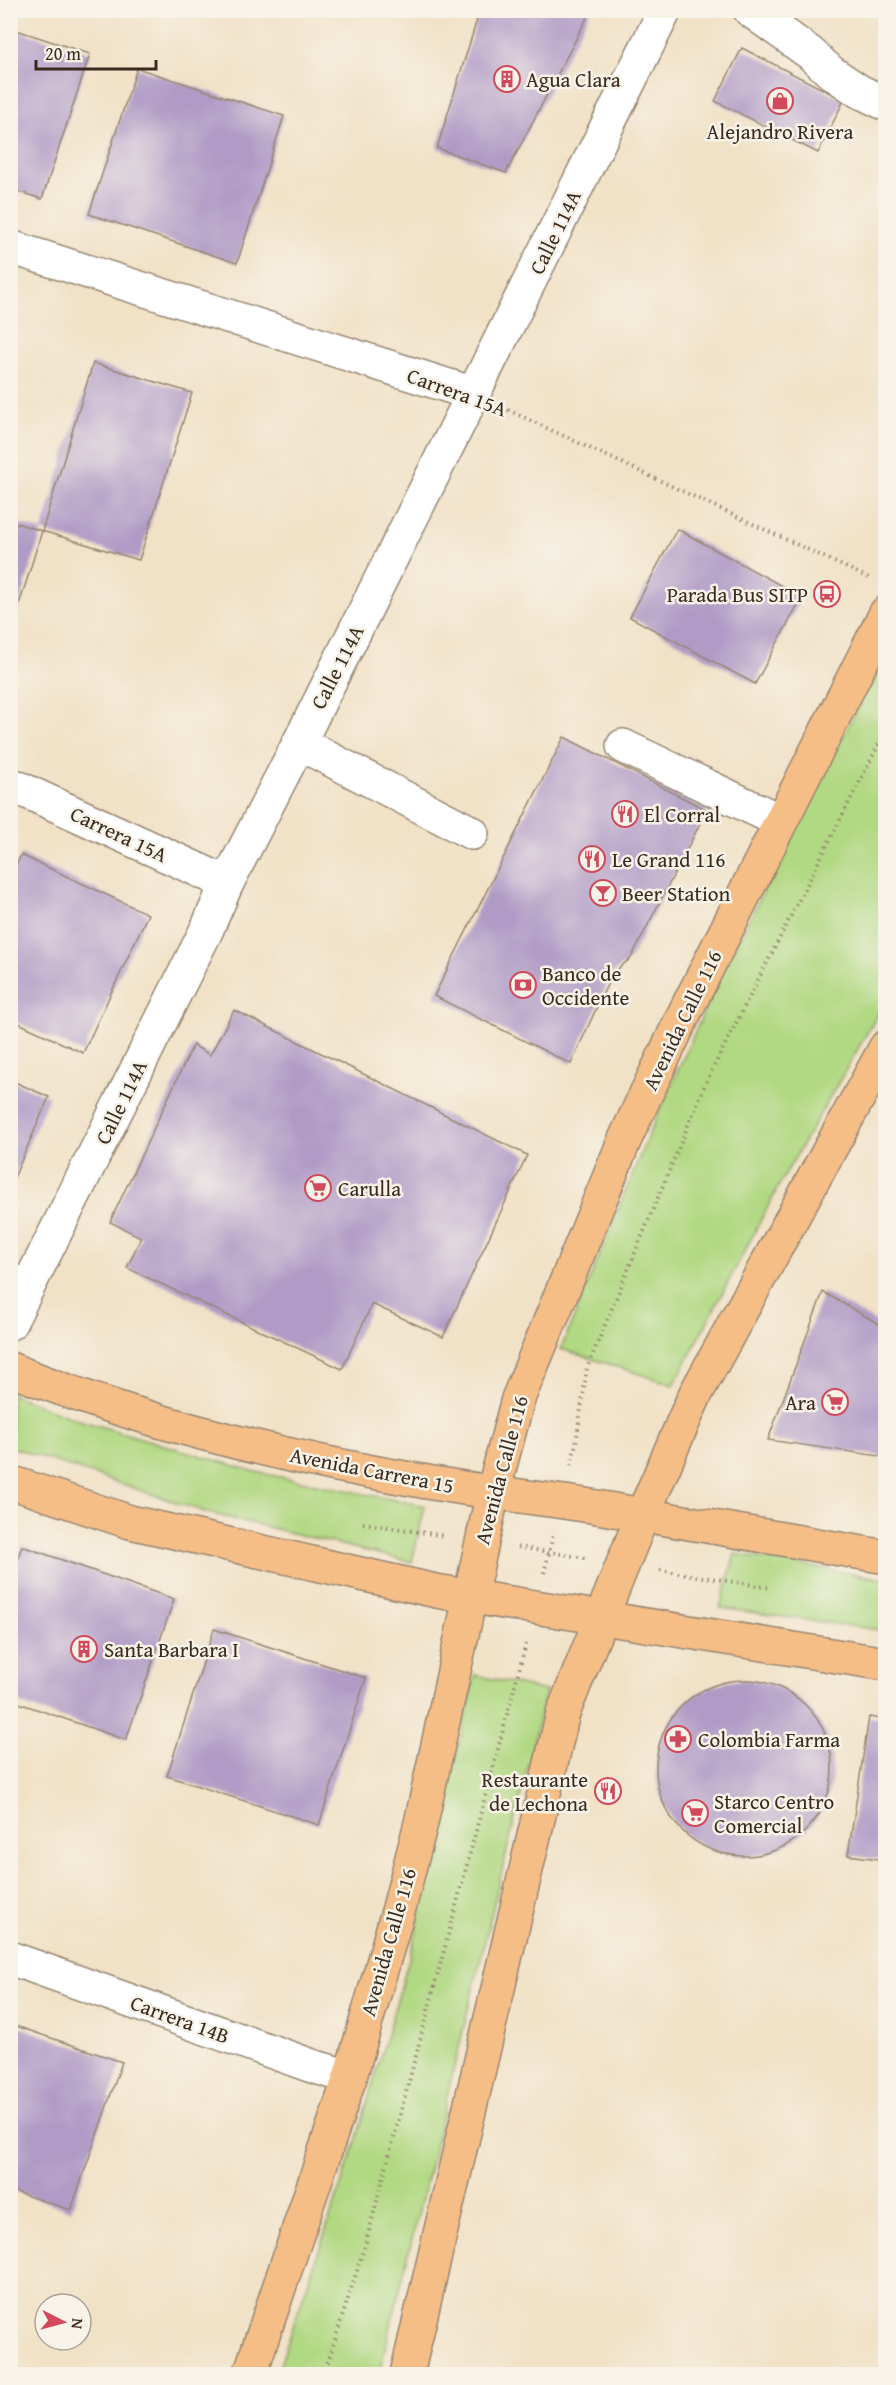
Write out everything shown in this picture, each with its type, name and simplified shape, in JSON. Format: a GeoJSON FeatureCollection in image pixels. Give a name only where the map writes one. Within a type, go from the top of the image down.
{"type":"FeatureCollection","features":[{"type":"Feature","properties":{"kind":"main road","name":"Avenida Calle 116"},"geometry":{"type":"LineString","coordinates":[[250,2374],[350,2077],[421,1822],[493,1492],[518,1399],[625,1139],[686,1010],[885,613]]}},
{"type":"Feature","properties":{"kind":"main road"},"geometry":{"type":"LineString","coordinates":[[407,2374],[565,1707],[643,1514],[695,1395],[885,1047]]}},
{"type":"Feature","properties":{"kind":"main road","name":"Avenida Carrera 15"},"geometry":{"type":"LineString","coordinates":[[10,1369],[57,1388],[224,1440],[416,1480],[643,1514],[885,1557]]}},
{"type":"Feature","properties":{"kind":"main road"},"geometry":{"type":"LineString","coordinates":[[10,1482],[130,1522],[436,1591],[885,1664]]}},
{"type":"Feature","properties":{"kind":"street","name":"Calle 114A"},"geometry":{"type":"LineString","coordinates":[[10,1323],[207,928],[227,883],[665,10]]}},
{"type":"Feature","properties":{"kind":"street"},"geometry":{"type":"LineString","coordinates":[[750,10],[859,91],[885,104]]}},
{"type":"Feature","properties":{"kind":"street","name":"Carrera 15A"},"geometry":{"type":"LineString","coordinates":[[10,247],[474,394]]}},
{"type":"Feature","properties":{"kind":"street"},"geometry":{"type":"LineString","coordinates":[[299,743],[472,833]]}},
{"type":"Feature","properties":{"kind":"street"},"geometry":{"type":"LineString","coordinates":[[623,746],[780,821]]}},
{"type":"Feature","properties":{"kind":"street","name":"Carrera 15A"},"geometry":{"type":"LineString","coordinates":[[10,784],[227,883]]}},
{"type":"Feature","properties":{"kind":"street","name":"Carrera 14B"},"geometry":{"type":"LineString","coordinates":[[10,1959],[312,2066],[350,2077]]}},
{"type":"Feature","properties":{"kind":"path","name":"Carrera 15A"},"geometry":{"type":"LineString","coordinates":[[474,394],[875,580]]}},
{"type":"Feature","properties":{"kind":"path"},"geometry":{"type":"LineString","coordinates":[[324,2374],[366,2242],[535,1607],[576,1443],[587,1368],[707,1080],[885,730]]}},
{"type":"Feature","properties":{"kind":"path"},"geometry":{"type":"LineString","coordinates":[[363,1522],[772,1588]]}},
{"type":"Feature","properties":{"kind":"green space"},"geometry":{"type":"Polygon","coordinates":[[[885,655],[885,1002],[783,1178],[674,1385],[561,1349],[648,1136],[723,970],[885,655]]]}},
{"type":"Feature","properties":{"kind":"green space"},"geometry":{"type":"Polygon","coordinates":[[[11,1394],[72,1418],[256,1472],[425,1506],[412,1562],[205,1512],[11,1447],[11,1394]]]}},
{"type":"Feature","properties":{"kind":"green space"},"geometry":{"type":"Polygon","coordinates":[[[735,1554],[885,1579],[885,1631],[720,1608],[735,1554]]]}},
{"type":"Feature","properties":{"kind":"green space"},"geometry":{"type":"Polygon","coordinates":[[[475,1675],[546,1691],[379,2374],[277,2374],[356,2141],[413,1945],[475,1675]]]}},
{"type":"Feature","properties":{"kind":"building","name":"Agua Clara"},"geometry":{"type":"Polygon","coordinates":[[[480,10],[591,10],[506,173],[437,148],[480,10]]]}},
{"type":"Feature","properties":{"kind":"building"},"geometry":{"type":"Polygon","coordinates":[[[10,28],[90,54],[42,199],[10,189],[10,28]]]}},
{"type":"Feature","properties":{"kind":"building","name":"Alejandro Rivera"},"geometry":{"type":"Polygon","coordinates":[[[742,48],[844,100],[818,153],[715,101],[742,48]]]}},
{"type":"Feature","properties":{"kind":"building"},"geometry":{"type":"Polygon","coordinates":[[[137,68],[284,116],[237,263],[89,214],[137,68]]]}},
{"type":"Feature","properties":{"kind":"building"},"geometry":{"type":"Polygon","coordinates":[[[93,363],[192,393],[139,560],[42,531],[93,363]]]}},
{"type":"Feature","properties":{"kind":"building"},"geometry":{"type":"Polygon","coordinates":[[[10,521],[42,531],[11,631],[10,631],[10,521]]]}},
{"type":"Feature","properties":{"kind":"building"},"geometry":{"type":"Polygon","coordinates":[[[677,529],[802,597],[755,684],[630,617],[677,529]]]}},
{"type":"Feature","properties":{"kind":"building","name":"Le Grand 116"},"geometry":{"type":"Polygon","coordinates":[[[564,737],[707,810],[631,958],[612,974],[571,1064],[434,996],[564,737]]]}},
{"type":"Feature","properties":{"kind":"building"},"geometry":{"type":"Polygon","coordinates":[[[21,855],[148,914],[83,1053],[10,1019],[10,877],[21,855]]]}},
{"type":"Feature","properties":{"kind":"building","name":"Carulla"},"geometry":{"type":"Polygon","coordinates":[[[234,1010],[527,1155],[443,1337],[372,1304],[342,1369],[127,1268],[141,1237],[110,1222],[193,1045],[210,1055],[234,1010]]]}},
{"type":"Feature","properties":{"kind":"building"},"geometry":{"type":"Polygon","coordinates":[[[10,1080],[49,1097],[10,1187],[10,1080]]]}},
{"type":"Feature","properties":{"kind":"building"},"geometry":{"type":"Polygon","coordinates":[[[823,1292],[886,1328],[886,1457],[768,1440],[823,1292]]]}},
{"type":"Feature","properties":{"kind":"building","name":"Santa Barbara I"},"geometry":{"type":"Polygon","coordinates":[[[22,1546],[174,1599],[126,1740],[10,1700],[10,1581],[22,1546]]]}},
{"type":"Feature","properties":{"kind":"building"},"geometry":{"type":"Polygon","coordinates":[[[214,1629],[366,1678],[319,1825],[167,1776],[214,1629]]]}},
{"type":"Feature","properties":{"kind":"building"},"geometry":{"type":"Polygon","coordinates":[[[744,1680],[778,1687],[793,1695],[806,1706],[817,1719],[825,1734],[832,1768],[825,1802],[817,1817],[806,1830],[793,1841],[778,1849],[744,1856],[710,1849],[695,1841],[682,1830],[671,1817],[663,1802],[656,1768],[663,1734],[671,1719],[682,1706],[695,1695],[710,1687],[744,1680]]]}},
{"type":"Feature","properties":{"kind":"building"},"geometry":{"type":"Polygon","coordinates":[[[869,1717],[886,1720],[886,1860],[848,1855],[869,1717]]]}},
{"type":"Feature","properties":{"kind":"building"},"geometry":{"type":"Polygon","coordinates":[[[10,2024],[122,2062],[71,2210],[10,2190],[10,2024]]]}},
{"type":"Feature","properties":{"kind":"place","name":"Agua Clara"},"geometry":{"type":"Point","coordinates":[507,79]}},
{"type":"Feature","properties":{"kind":"place","name":"Alejandro Rivera"},"geometry":{"type":"Point","coordinates":[780,101]}},
{"type":"Feature","properties":{"kind":"place","name":"Parada Bus SITP"},"geometry":{"type":"Point","coordinates":[827,594]}},
{"type":"Feature","properties":{"kind":"place","name":"El Corral"},"geometry":{"type":"Point","coordinates":[625,814]}},
{"type":"Feature","properties":{"kind":"place","name":"Le Grand 116"},"geometry":{"type":"Point","coordinates":[592,859]}},
{"type":"Feature","properties":{"kind":"place","name":"Beer Station"},"geometry":{"type":"Point","coordinates":[603,893]}},
{"type":"Feature","properties":{"kind":"place","name":"Banco de Occidente"},"geometry":{"type":"Point","coordinates":[523,985]}},
{"type":"Feature","properties":{"kind":"place","name":"Carulla"},"geometry":{"type":"Point","coordinates":[318,1188]}},
{"type":"Feature","properties":{"kind":"place","name":"Ara"},"geometry":{"type":"Point","coordinates":[835,1402]}},
{"type":"Feature","properties":{"kind":"place","name":"Santa Barbara I"},"geometry":{"type":"Point","coordinates":[84,1649]}},
{"type":"Feature","properties":{"kind":"place","name":"Colombia Farma"},"geometry":{"type":"Point","coordinates":[678,1739]}},
{"type":"Feature","properties":{"kind":"place","name":"Restaurante de Lechona"},"geometry":{"type":"Point","coordinates":[608,1791]}},
{"type":"Feature","properties":{"kind":"place","name":"Starco Centro Comercial"},"geometry":{"type":"Point","coordinates":[695,1813]}}]}
